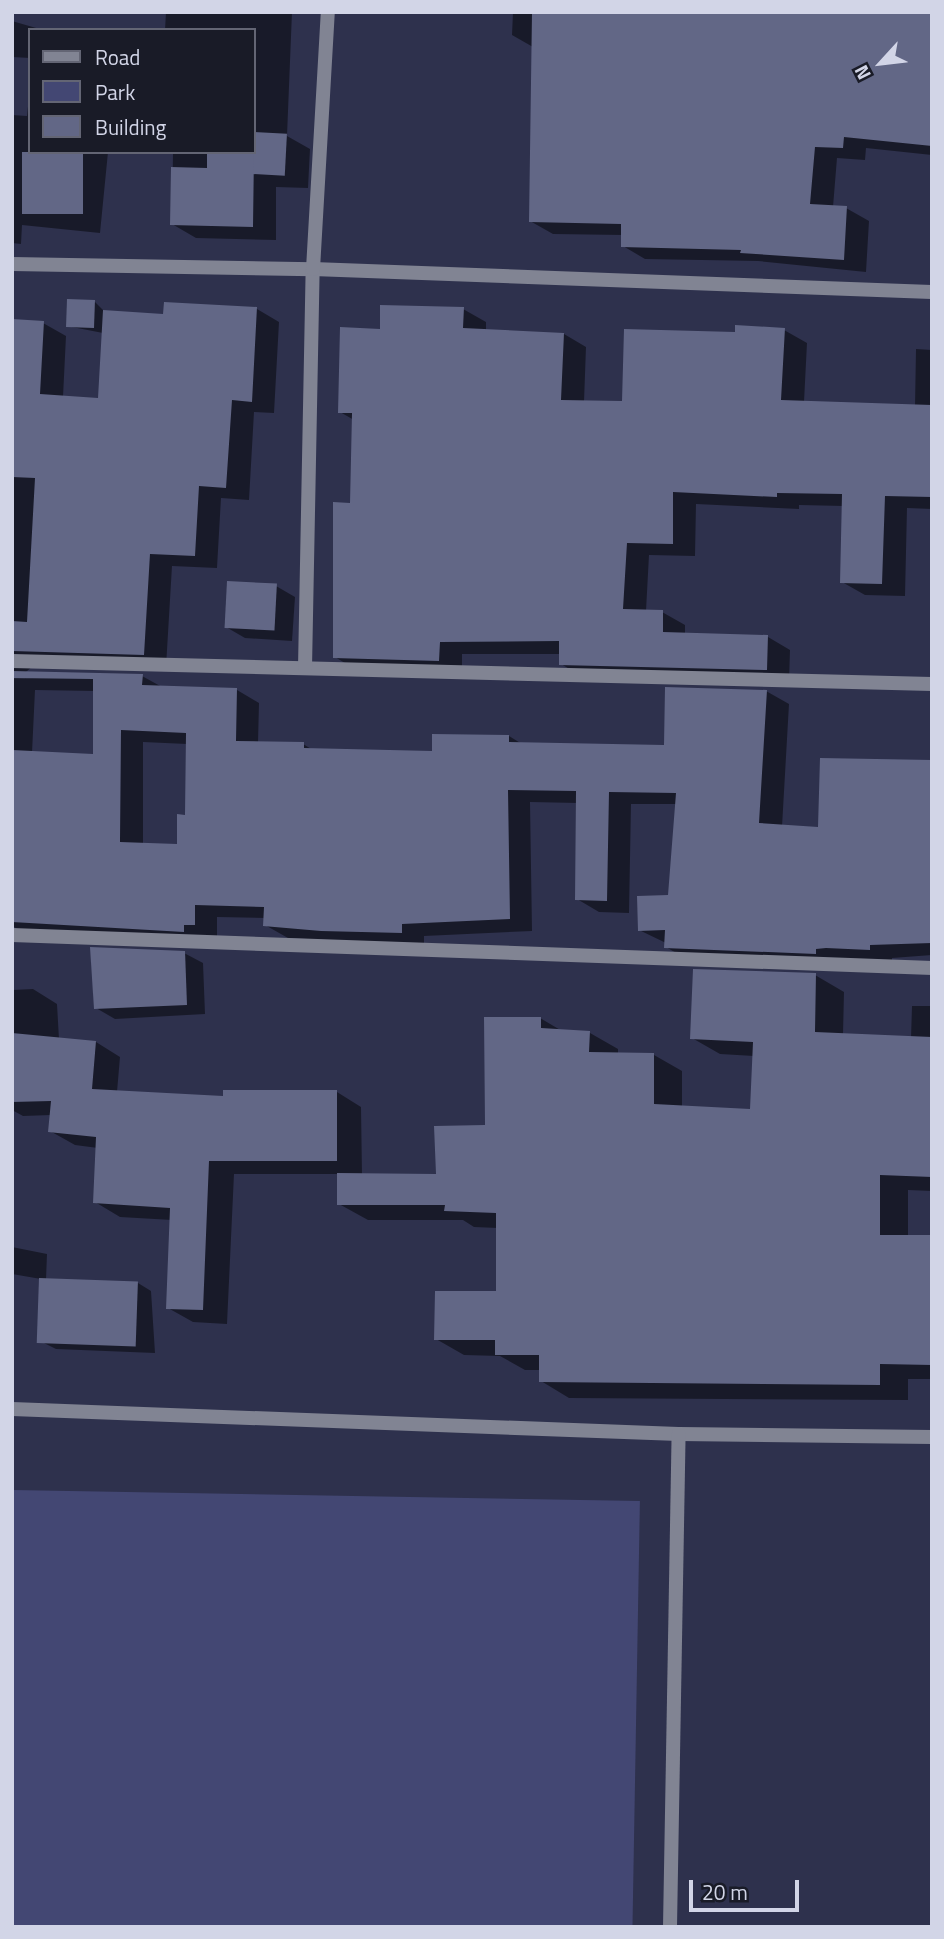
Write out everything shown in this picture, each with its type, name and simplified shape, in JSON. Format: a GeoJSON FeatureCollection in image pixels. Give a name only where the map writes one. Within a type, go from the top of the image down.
{"type":"FeatureCollection","features":[{"type":"Feature","properties":{"kind":"street"},"geometry":{"type":"LineString","coordinates":[[306,668],[313,270],[328,12]]}},
{"type":"Feature","properties":{"kind":"street"},"geometry":{"type":"LineString","coordinates":[[12,264],[313,270],[932,292]]}},
{"type":"Feature","properties":{"kind":"street"},"geometry":{"type":"LineString","coordinates":[[12,662],[932,684]]}},
{"type":"Feature","properties":{"kind":"street"},"geometry":{"type":"LineString","coordinates":[[12,935],[932,968]]}},
{"type":"Feature","properties":{"kind":"street"},"geometry":{"type":"LineString","coordinates":[[12,1409],[679,1434],[932,1437]]}},
{"type":"Feature","properties":{"kind":"street"},"geometry":{"type":"LineString","coordinates":[[670,1927],[679,1434]]}},
{"type":"Feature","properties":{"kind":"green space"},"geometry":{"type":"Polygon","coordinates":[[[12,1490],[640,1501],[632,1927],[12,1927],[12,1490]]]}},
{"type":"Feature","properties":{"kind":"building"},"geometry":{"type":"Polygon","coordinates":[[[532,12],[932,12],[932,146],[844,137],[843,148],[815,147],[810,204],[847,206],[844,260],[740,253],[741,250],[621,247],[621,224],[529,222],[532,12]]]}},
{"type":"Feature","properties":{"kind":"building"},"geometry":{"type":"Polygon","coordinates":[[[256,132],[287,134],[285,176],[252,174],[253,154],[256,154],[256,132]]]}},
{"type":"Feature","properties":{"kind":"building"},"geometry":{"type":"Polygon","coordinates":[[[22,152],[83,154],[83,214],[22,214],[22,152]]]}},
{"type":"Feature","properties":{"kind":"building"},"geometry":{"type":"Polygon","coordinates":[[[207,154],[254,154],[253,227],[170,225],[171,167],[207,168],[207,154]]]}},
{"type":"Feature","properties":{"kind":"building"},"geometry":{"type":"Polygon","coordinates":[[[67,299],[95,300],[94,328],[66,327],[67,299]]]}},
{"type":"Feature","properties":{"kind":"building"},"geometry":{"type":"Polygon","coordinates":[[[164,302],[257,307],[252,402],[232,400],[226,488],[199,486],[195,556],[150,554],[144,655],[12,651],[12,621],[27,622],[35,478],[12,477],[12,319],[44,321],[40,394],[98,398],[103,310],[163,314],[164,302]]]}},
{"type":"Feature","properties":{"kind":"building"},"geometry":{"type":"Polygon","coordinates":[[[380,305],[464,307],[463,328],[564,333],[561,400],[622,401],[624,329],[735,332],[735,325],[785,328],[781,400],[932,405],[932,497],[885,496],[882,584],[840,583],[842,494],[777,493],[777,497],[673,492],[673,544],[627,543],[623,609],[663,610],[663,632],[768,635],[767,670],[559,665],[559,641],[440,642],[439,661],[333,658],[333,502],[350,503],[352,413],[338,413],[340,327],[380,329],[380,305]]]}},
{"type":"Feature","properties":{"kind":"building"},"geometry":{"type":"Polygon","coordinates":[[[227,581],[277,584],[274,631],[225,628],[227,581]]]}},
{"type":"Feature","properties":{"kind":"building"},"geometry":{"type":"Polygon","coordinates":[[[12,671],[143,674],[142,685],[237,688],[236,741],[304,742],[304,748],[432,751],[432,734],[509,735],[509,742],[664,745],[665,687],[767,690],[759,823],[818,827],[820,758],[932,760],[932,943],[870,945],[870,950],[826,948],[816,949],[816,954],[664,948],[665,930],[638,931],[637,896],[668,895],[676,793],[609,792],[607,901],[575,900],[576,791],[508,790],[510,919],[402,924],[402,933],[321,931],[263,926],[264,907],[195,905],[195,925],[184,925],[184,932],[12,922],[12,750],[93,754],[93,679],[12,678],[12,671]],[[121,730],[120,842],[177,844],[177,814],[185,815],[186,733],[121,730]]]}},
{"type":"Feature","properties":{"kind":"building"},"geometry":{"type":"Polygon","coordinates":[[[90,947],[185,951],[187,1005],[94,1009],[90,947]]]}},
{"type":"Feature","properties":{"kind":"building"},"geometry":{"type":"Polygon","coordinates":[[[693,969],[816,973],[815,1032],[932,1037],[932,1177],[880,1175],[880,1235],[932,1235],[932,1365],[880,1364],[880,1385],[539,1382],[539,1355],[495,1355],[495,1340],[434,1340],[435,1291],[496,1291],[496,1213],[444,1211],[445,1205],[337,1205],[337,1173],[436,1174],[434,1126],[485,1125],[484,1017],[541,1017],[541,1028],[590,1031],[589,1052],[654,1053],[654,1104],[750,1109],[753,1042],[690,1039],[693,969]]]}},
{"type":"Feature","properties":{"kind":"building"},"geometry":{"type":"Polygon","coordinates":[[[12,1033],[96,1041],[92,1089],[223,1096],[223,1090],[337,1090],[337,1161],[209,1161],[203,1310],[166,1309],[170,1208],[93,1203],[96,1137],[48,1132],[51,1101],[12,1102],[12,1033]]]}},
{"type":"Feature","properties":{"kind":"building"},"geometry":{"type":"Polygon","coordinates":[[[39,1278],[138,1281],[136,1346],[37,1343],[39,1278]]]}}]}
